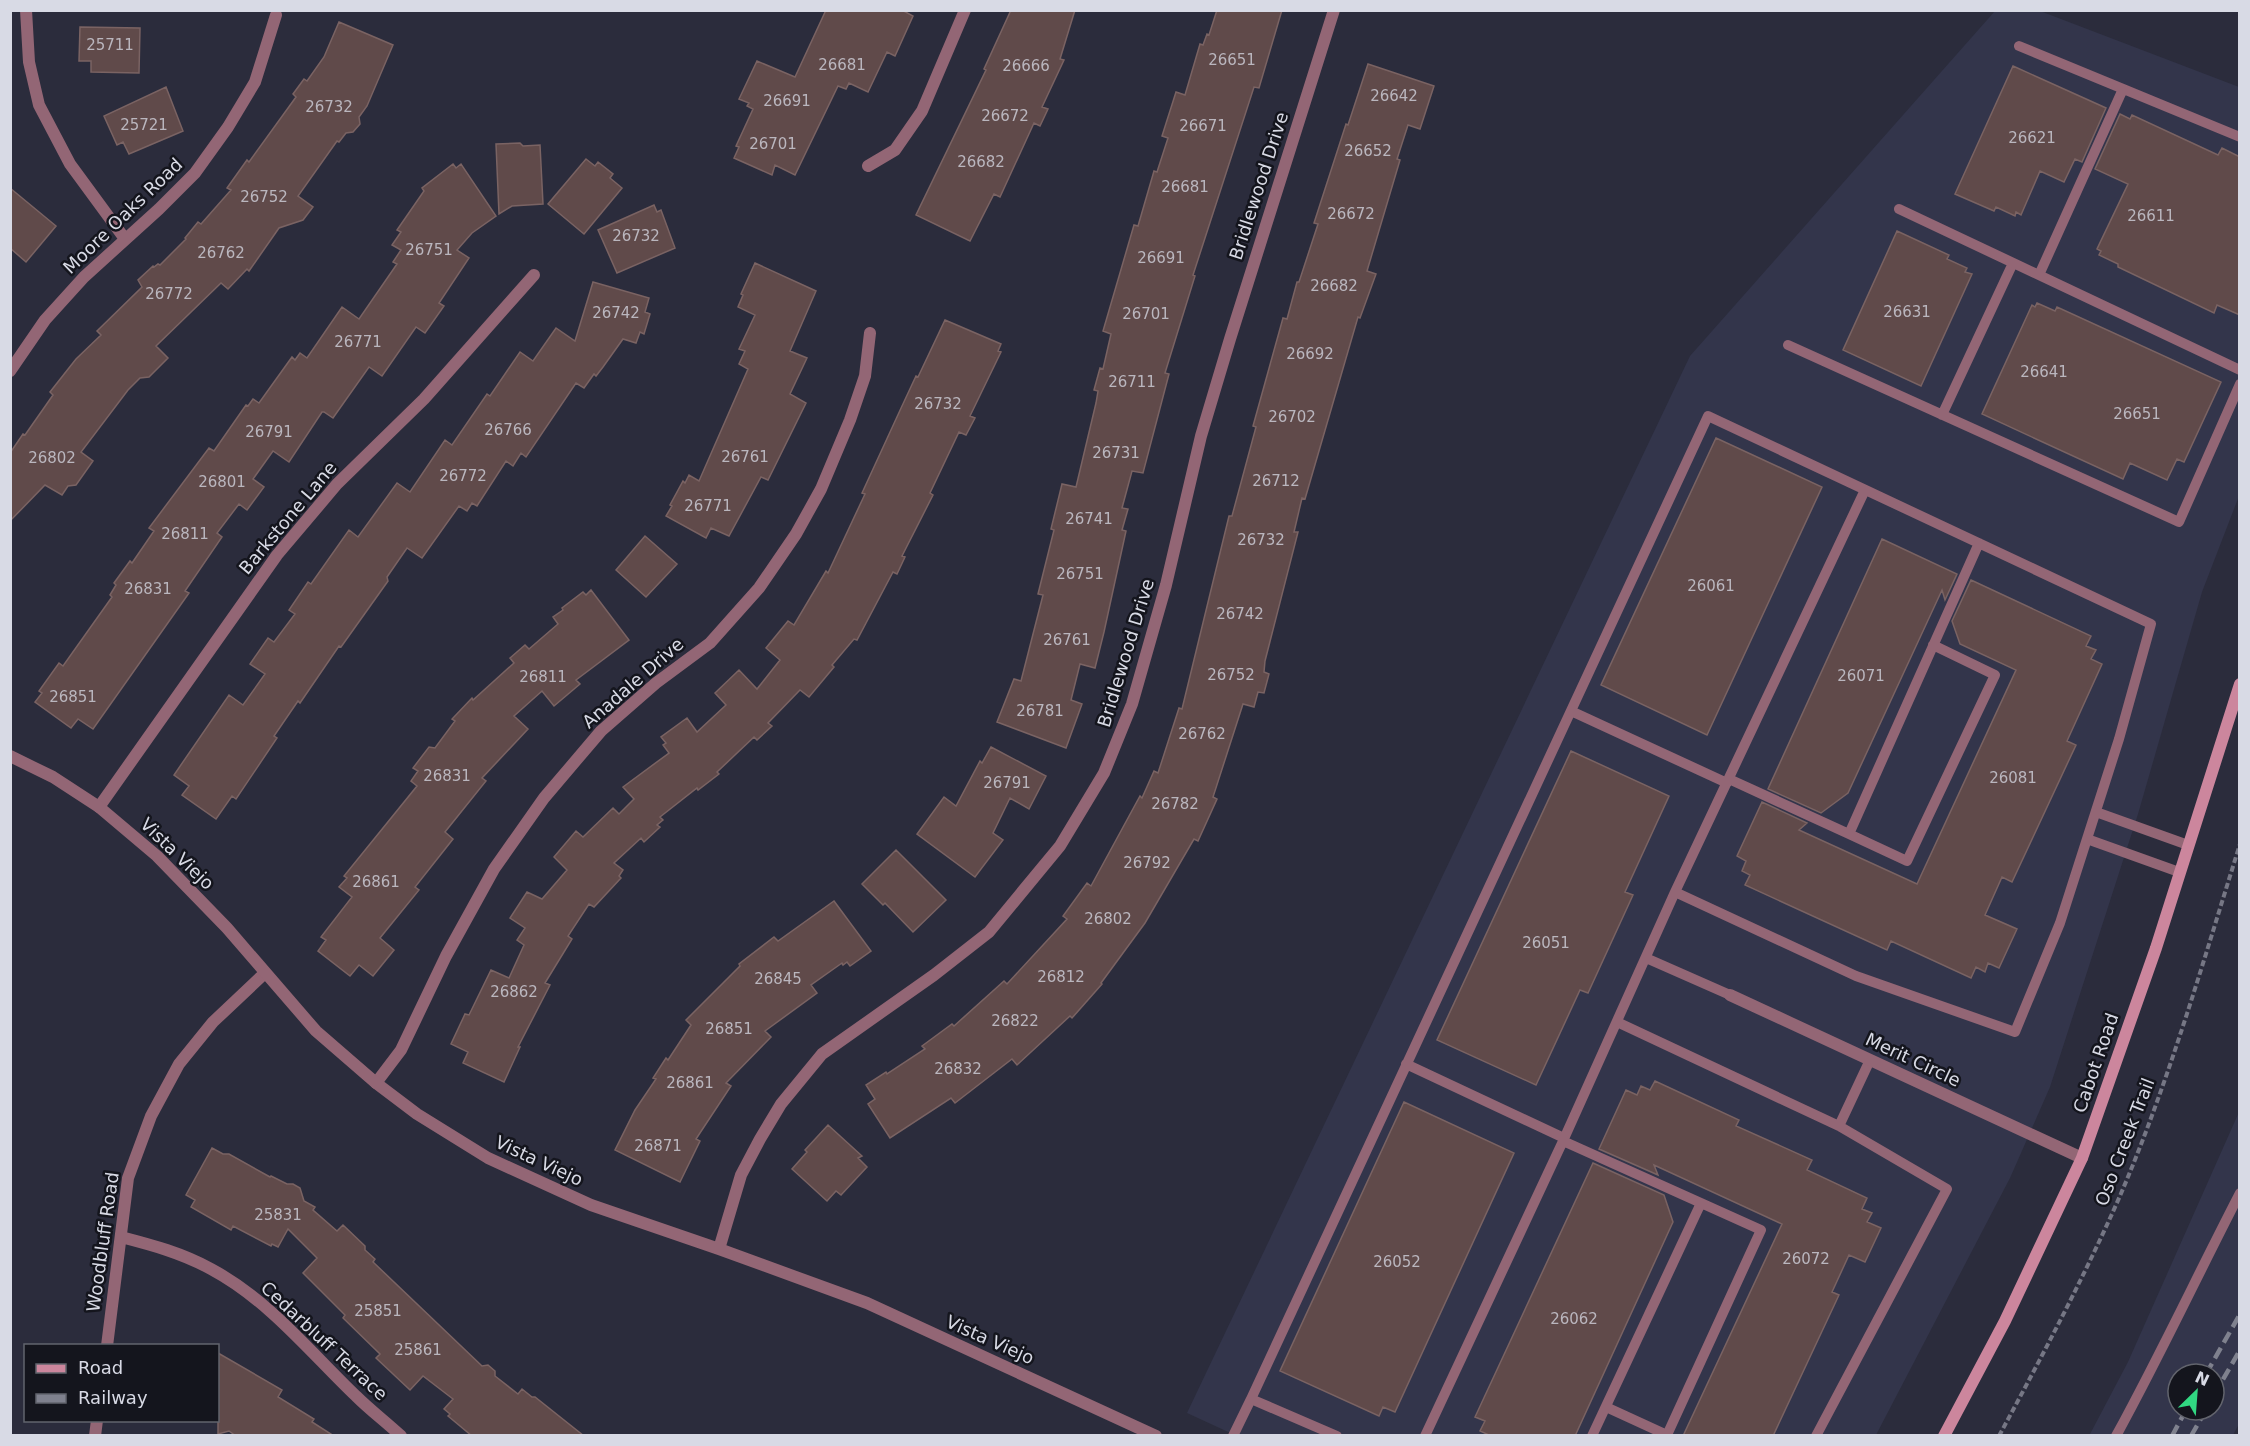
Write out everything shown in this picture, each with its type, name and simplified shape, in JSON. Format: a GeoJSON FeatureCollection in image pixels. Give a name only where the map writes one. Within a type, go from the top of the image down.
{"type":"FeatureCollection","features":[{"type":"Feature","properties":{"kind":"main road","name":"Cabot Road"},"geometry":{"type":"LineString","coordinates":[[1944,1436],[2005,1321],[2082,1158],[2156,948],[2240,684]]}},
{"type":"Feature","properties":{"kind":"street"},"geometry":{"type":"LineString","coordinates":[[26,10],[29,62],[39,105],[70,164],[125,239]]}},
{"type":"Feature","properties":{"kind":"street"},"geometry":{"type":"LineString","coordinates":[[868,166],[895,150],[922,111],[965,10]]}},
{"type":"Feature","properties":{"kind":"street","name":"Bridlewood Drive"},"geometry":{"type":"LineString","coordinates":[[720,1249],[741,1175],[782,1104],[822,1054],[934,975],[989,932],[1060,846],[1104,772],[1132,704],[1166,585],[1201,436],[1243,295],[1334,10]]}},
{"type":"Feature","properties":{"kind":"street","name":"Moore Oaks Road"},"geometry":{"type":"LineString","coordinates":[[10,371],[45,320],[84,277],[159,209],[195,172],[228,127],[255,82],[276,15]]}},
{"type":"Feature","properties":{"kind":"street","name":"Barkstone Lane"},"geometry":{"type":"LineString","coordinates":[[99,807],[277,555],[337,484],[424,399],[534,275]]}},
{"type":"Feature","properties":{"kind":"street","name":"Anadale Drive"},"geometry":{"type":"LineString","coordinates":[[376,1083],[401,1050],[446,956],[495,869],[544,798],[602,731],[656,683],[710,643],[759,588],[796,534],[821,489],[850,420],[865,376],[870,333]]}},
{"type":"Feature","properties":{"kind":"street","name":"Vista Viejo"},"geometry":{"type":"LineString","coordinates":[[10,756],[53,777],[99,807],[157,856],[227,928],[316,1032],[417,1114],[488,1158],[534,1181],[591,1205],[867,1303],[1156,1436]]}},
{"type":"Feature","properties":{"kind":"street","name":"Woodbluff Road"},"geometry":{"type":"LineString","coordinates":[[107,1344],[128,1178],[151,1116],[179,1064],[213,1022],[265,973]]}},
{"type":"Feature","properties":{"kind":"street","name":"Merit Circle"},"geometry":{"type":"LineString","coordinates":[[1730,995],[2082,1158]]}},
{"type":"Feature","properties":{"kind":"street","name":"Cedarbluff Terrace"},"geometry":{"type":"LineString","coordinates":[[120,1237],[168,1249],[212,1269],[255,1298],[302,1340],[356,1397],[401,1436]]}},
{"type":"Feature","properties":{"kind":"lane"},"geometry":{"type":"LineString","coordinates":[[2019,46],[2240,137]]}},
{"type":"Feature","properties":{"kind":"lane"},"geometry":{"type":"LineString","coordinates":[[2039,275],[2123,89]]}},
{"type":"Feature","properties":{"kind":"lane"},"geometry":{"type":"LineString","coordinates":[[1899,209],[2240,370]]}},
{"type":"Feature","properties":{"kind":"lane"},"geometry":{"type":"LineString","coordinates":[[1942,415],[2013,263]]}},
{"type":"Feature","properties":{"kind":"lane"},"geometry":{"type":"LineString","coordinates":[[1788,345],[2179,522],[2240,384]]}},
{"type":"Feature","properties":{"kind":"lane"},"geometry":{"type":"LineString","coordinates":[[1233,1436],[1708,416],[2151,624],[2096,812],[2060,923],[2015,1032],[1856,975],[1675,892]]}},
{"type":"Feature","properties":{"kind":"lane"},"geometry":{"type":"LineString","coordinates":[[1425,1436],[1564,1139],[1675,892],[1865,490]]}},
{"type":"Feature","properties":{"kind":"lane"},"geometry":{"type":"LineString","coordinates":[[1849,834],[1979,543]]}},
{"type":"Feature","properties":{"kind":"lane"},"geometry":{"type":"LineString","coordinates":[[1571,711],[1907,861],[1995,675],[1933,645]]}},
{"type":"Feature","properties":{"kind":"lane"},"geometry":{"type":"LineString","coordinates":[[2096,812],[2187,845]]}},
{"type":"Feature","properties":{"kind":"lane"},"geometry":{"type":"LineString","coordinates":[[2087,839],[2179,872]]}},
{"type":"Feature","properties":{"kind":"lane"},"geometry":{"type":"LineString","coordinates":[[1646,958],[1730,995]]}},
{"type":"Feature","properties":{"kind":"lane"},"geometry":{"type":"LineString","coordinates":[[1617,1022],[1839,1126],[1947,1189],[1816,1436]]}},
{"type":"Feature","properties":{"kind":"lane"},"geometry":{"type":"LineString","coordinates":[[1839,1126],[1870,1060]]}},
{"type":"Feature","properties":{"kind":"lane"},"geometry":{"type":"LineString","coordinates":[[1406,1064],[1761,1230],[1667,1435],[1606,1407]]}},
{"type":"Feature","properties":{"kind":"lane"},"geometry":{"type":"LineString","coordinates":[[2116,1436],[2149,1377],[2188,1293],[2240,1193]]}},
{"type":"Feature","properties":{"kind":"lane"},"geometry":{"type":"LineString","coordinates":[[1593,1436],[1701,1203]]}},
{"type":"Feature","properties":{"kind":"lane"},"geometry":{"type":"LineString","coordinates":[[1251,1399],[1337,1436]]}},
{"type":"Feature","properties":{"kind":"path","name":"Oso Creek Trail"},"geometry":{"type":"LineString","coordinates":[[1999,1436],[2093,1252],[2125,1183],[2174,1052],[2240,844]]}},
{"type":"Feature","properties":{"kind":"shaded area"},"geometry":{"type":"Polygon","coordinates":[[[1995,11],[2040,11],[2239,87],[2239,496],[2202,592],[2138,814],[2050,1087],[2010,1178],[1876,1435],[1237,1436],[1187,1413],[1690,356],[1995,11]]]}},
{"type":"Feature","properties":{"kind":"shaded area"},"geometry":{"type":"Polygon","coordinates":[[[2239,1112],[2239,1424],[2233,1435],[2089,1436],[2128,1362],[2239,1112]]]}},
{"type":"Feature","properties":{"kind":"building"},"geometry":{"type":"Polygon","coordinates":[[[826,10],[902,10],[913,16],[895,56],[887,52],[868,92],[849,83],[846,89],[838,86],[795,175],[775,165],[772,175],[734,158],[739,147],[736,146],[753,109],[747,106],[749,103],[739,99],[757,61],[795,77],[826,10]]]}},
{"type":"Feature","properties":{"kind":"building"},"geometry":{"type":"Polygon","coordinates":[[[1011,10],[1075,10],[1060,59],[1064,60],[1042,107],[1048,109],[1040,126],[1034,123],[1000,197],[994,194],[970,241],[916,215],[986,70],[984,69],[1011,10]]]}},
{"type":"Feature","properties":{"kind":"building"},"geometry":{"type":"Polygon","coordinates":[[[1217,10],[1282,10],[1259,88],[1254,87],[1193,275],[1195,276],[1165,373],[1169,374],[1143,473],[1132,471],[1122,508],[1128,509],[1122,530],[1126,531],[1104,632],[1095,668],[1080,664],[1071,700],[1082,704],[1066,748],[997,722],[1014,679],[1021,681],[1043,595],[1038,594],[1054,530],[1051,529],[1062,484],[1076,487],[1096,403],[1098,391],[1094,390],[1100,368],[1103,369],[1111,334],[1103,331],[1134,225],[1138,226],[1154,171],[1157,172],[1168,138],[1162,136],[1176,92],[1185,95],[1200,44],[1203,45],[1207,34],[1209,35],[1217,10]]]}},
{"type":"Feature","properties":{"kind":"building"},"geometry":{"type":"Polygon","coordinates":[[[339,22],[393,45],[367,106],[359,117],[360,124],[353,132],[346,133],[339,142],[337,141],[298,196],[313,207],[303,220],[279,228],[249,271],[247,269],[228,289],[221,283],[156,346],[168,358],[149,377],[140,378],[128,390],[81,452],[93,461],[76,485],[68,486],[62,495],[45,485],[10,521],[10,453],[53,395],[50,392],[76,359],[101,335],[97,331],[142,287],[138,280],[153,266],[160,265],[186,239],[198,222],[201,224],[231,190],[227,188],[247,160],[249,162],[296,97],[293,94],[304,79],[307,81],[324,57],[339,22]]]}},
{"type":"Feature","properties":{"kind":"building"},"geometry":{"type":"Polygon","coordinates":[[[80,27],[140,28],[139,73],[91,72],[91,61],[79,61],[80,27]]]}},
{"type":"Feature","properties":{"kind":"building"},"geometry":{"type":"Polygon","coordinates":[[[1368,64],[1434,86],[1420,129],[1408,125],[1397,159],[1400,160],[1367,271],[1376,274],[1360,318],[1358,317],[1305,499],[1302,498],[1294,532],[1298,532],[1265,661],[1264,672],[1269,674],[1264,693],[1258,692],[1254,707],[1243,704],[1213,797],[1217,799],[1198,841],[1194,839],[1145,923],[1102,984],[1072,1018],[1070,1016],[1017,1065],[1012,1059],[955,1103],[951,1098],[890,1138],[868,1104],[875,1099],[866,1085],[925,1049],[922,1046],[952,1024],[954,1026],[1004,981],[1007,984],[1067,919],[1063,916],[1087,883],[1091,886],[1140,796],[1142,798],[1154,771],[1158,773],[1179,708],[1182,709],[1229,516],[1232,516],[1256,427],[1253,426],[1283,318],[1287,319],[1297,282],[1299,282],[1318,224],[1314,223],[1368,64]]]}},
{"type":"Feature","properties":{"kind":"building"},"geometry":{"type":"Polygon","coordinates":[[[2013,66],[2106,108],[2082,162],[2075,159],[2064,182],[2040,171],[2021,215],[2016,212],[2015,216],[1996,207],[1994,211],[1955,194],[2013,66]]]}},
{"type":"Feature","properties":{"kind":"building"},"geometry":{"type":"Polygon","coordinates":[[[166,87],[183,131],[129,154],[123,142],[117,145],[104,116],[166,87]]]}},
{"type":"Feature","properties":{"kind":"building"},"geometry":{"type":"Polygon","coordinates":[[[2120,114],[2130,119],[2132,115],[2218,155],[2222,148],[2240,157],[2240,315],[2217,305],[2214,313],[2118,267],[2118,264],[2099,255],[2101,251],[2097,249],[2128,184],[2095,169],[2120,114]]]}},
{"type":"Feature","properties":{"kind":"building"},"geometry":{"type":"Polygon","coordinates":[[[520,143],[523,146],[540,145],[543,204],[512,206],[499,214],[496,144],[520,143]]]}},
{"type":"Feature","properties":{"kind":"building"},"geometry":{"type":"Polygon","coordinates":[[[586,159],[595,166],[598,162],[613,174],[610,178],[622,188],[584,234],[548,204],[586,159]]]}},
{"type":"Feature","properties":{"kind":"building"},"geometry":{"type":"Polygon","coordinates":[[[453,164],[456,168],[461,164],[496,216],[472,233],[457,250],[469,258],[439,303],[444,306],[425,333],[416,327],[382,376],[369,367],[333,418],[322,412],[289,462],[273,451],[253,479],[264,487],[247,510],[239,504],[217,533],[222,537],[185,591],[189,593],[93,729],[78,719],[71,728],[35,702],[42,693],[39,691],[59,663],[63,666],[112,597],[110,595],[116,585],[114,583],[130,561],[132,563],[154,531],[149,528],[209,448],[214,451],[246,405],[248,406],[253,399],[259,403],[292,357],[295,360],[300,353],[307,358],[342,307],[359,319],[397,264],[393,262],[401,250],[392,245],[401,232],[397,230],[424,191],[422,188],[453,164]]]}},
{"type":"Feature","properties":{"kind":"building"},"geometry":{"type":"Polygon","coordinates":[[[10,188],[56,226],[26,262],[10,248],[10,188]]]}},
{"type":"Feature","properties":{"kind":"building"},"geometry":{"type":"Polygon","coordinates":[[[654,205],[657,212],[661,210],[675,248],[617,273],[598,230],[654,205]]]}},
{"type":"Feature","properties":{"kind":"building"},"geometry":{"type":"Polygon","coordinates":[[[1897,231],[1949,255],[1947,259],[1967,268],[1965,272],[1972,274],[1921,386],[1843,350],[1897,231]]]}},
{"type":"Feature","properties":{"kind":"building"},"geometry":{"type":"Polygon","coordinates":[[[755,263],[816,291],[790,351],[807,358],[790,394],[806,403],[768,480],[761,477],[729,536],[711,528],[706,538],[666,516],[683,481],[685,483],[689,475],[699,481],[748,369],[739,364],[745,351],[739,349],[755,315],[738,307],[743,295],[741,294],[755,263]]]}},
{"type":"Feature","properties":{"kind":"building"},"geometry":{"type":"Polygon","coordinates":[[[593,282],[649,298],[645,312],[650,314],[644,334],[640,332],[636,343],[623,339],[596,376],[594,374],[584,388],[576,383],[526,457],[521,453],[513,466],[506,461],[477,506],[472,503],[467,511],[459,506],[422,558],[407,548],[387,577],[388,581],[274,736],[277,738],[236,799],[232,796],[216,819],[182,795],[189,786],[174,775],[229,695],[243,705],[265,674],[250,664],[268,638],[274,642],[295,614],[289,610],[308,582],[311,584],[349,530],[358,537],[397,483],[410,492],[445,440],[452,445],[487,394],[490,396],[520,352],[533,361],[556,328],[575,341],[593,282]]]}},
{"type":"Feature","properties":{"kind":"building"},"geometry":{"type":"Polygon","coordinates":[[[2037,303],[2055,311],[2057,307],[2221,382],[2184,462],[2177,459],[2167,480],[2130,463],[2123,479],[1982,414],[2032,305],[2035,307],[2037,303]]]}},
{"type":"Feature","properties":{"kind":"building"},"geometry":{"type":"Polygon","coordinates":[[[945,320],[1001,344],[998,351],[1001,352],[970,416],[975,418],[966,435],[959,432],[930,493],[933,495],[902,556],[905,557],[897,574],[893,572],[857,640],[854,639],[832,665],[834,667],[809,697],[800,690],[768,723],[772,726],[757,740],[754,737],[717,772],[719,774],[660,817],[663,820],[657,825],[660,827],[644,842],[641,838],[614,863],[623,870],[619,876],[621,878],[594,907],[589,904],[568,936],[572,939],[545,983],[550,985],[518,1047],[520,1047],[504,1082],[463,1063],[468,1052],[451,1044],[465,1014],[469,1015],[491,970],[509,978],[524,945],[517,940],[525,928],[510,918],[527,892],[542,899],[567,870],[554,857],[576,831],[583,837],[613,808],[619,814],[634,799],[623,787],[669,753],[661,737],[687,718],[697,732],[726,705],[715,693],[739,670],[757,689],[780,660],[766,648],[788,621],[794,625],[826,571],[828,573],[865,494],[862,493],[902,406],[945,320]]]}},
{"type":"Feature","properties":{"kind":"building"},"geometry":{"type":"Polygon","coordinates":[[[1716,438],[1822,487],[1707,735],[1601,685],[1716,438]]]}},
{"type":"Feature","properties":{"kind":"building"},"geometry":{"type":"Polygon","coordinates":[[[645,536],[677,564],[646,597],[616,570],[645,536]]]}},
{"type":"Feature","properties":{"kind":"building"},"geometry":{"type":"Polygon","coordinates":[[[1882,539],[1957,574],[1945,600],[1942,590],[1848,793],[1821,813],[1768,789],[1882,539]]]}},
{"type":"Feature","properties":{"kind":"building"},"geometry":{"type":"Polygon","coordinates":[[[1971,580],[2091,636],[2086,646],[2096,650],[2091,659],[2102,664],[2067,741],[2076,745],[2012,882],[2002,877],[1985,915],[2017,929],[1999,968],[1988,963],[1985,972],[1976,967],[1971,978],[1891,941],[1887,950],[1745,885],[1750,875],[1742,871],[1746,861],[1737,856],[1762,802],[1807,823],[1799,830],[1917,884],[2016,670],[1960,644],[1952,621],[1971,580]]]}},
{"type":"Feature","properties":{"kind":"building"},"geometry":{"type":"Polygon","coordinates":[[[591,590],[629,640],[576,680],[580,684],[554,706],[542,691],[514,716],[528,729],[482,778],[486,781],[445,832],[453,839],[415,887],[419,890],[380,938],[394,950],[373,976],[359,965],[350,976],[318,951],[326,940],[321,937],[352,897],[339,887],[347,878],[344,876],[417,786],[411,781],[418,771],[413,768],[429,747],[435,748],[455,721],[452,719],[472,698],[473,700],[514,663],[510,658],[525,645],[529,649],[558,624],[553,617],[563,610],[562,608],[583,592],[586,595],[591,590]]]}},
{"type":"Feature","properties":{"kind":"building"},"geometry":{"type":"Polygon","coordinates":[[[991,747],[1046,776],[1029,809],[1010,798],[993,833],[1003,840],[975,877],[917,834],[944,797],[956,806],[980,761],[982,763],[991,747]]]}},
{"type":"Feature","properties":{"kind":"building"},"geometry":{"type":"Polygon","coordinates":[[[1571,751],[1669,796],[1625,892],[1633,895],[1588,993],[1580,990],[1536,1085],[1437,1040],[1571,751]]]}},
{"type":"Feature","properties":{"kind":"building"},"geometry":{"type":"Polygon","coordinates":[[[896,850],[946,900],[913,932],[885,903],[883,905],[862,884],[896,850]]]}},
{"type":"Feature","properties":{"kind":"building"},"geometry":{"type":"Polygon","coordinates":[[[834,901],[871,951],[850,966],[847,962],[843,965],[842,963],[811,985],[817,993],[765,1031],[771,1037],[726,1083],[731,1086],[696,1139],[700,1141],[680,1182],[615,1150],[635,1110],[656,1079],[653,1078],[691,1025],[686,1020],[740,966],[739,964],[774,937],[778,941],[834,901]]]}},
{"type":"Feature","properties":{"kind":"building"},"geometry":{"type":"Polygon","coordinates":[[[1655,1081],[1739,1120],[1736,1126],[1812,1160],[1807,1170],[1867,1198],[1862,1209],[1872,1213],[1867,1222],[1881,1228],[1865,1262],[1849,1255],[1832,1292],[1839,1295],[1773,1436],[1683,1436],[1782,1224],[1654,1165],[1658,1175],[1599,1149],[1626,1090],[1637,1095],[1641,1086],[1650,1090],[1655,1081]]]}},
{"type":"Feature","properties":{"kind":"building"},"geometry":{"type":"Polygon","coordinates":[[[1404,1102],[1514,1153],[1395,1412],[1383,1407],[1379,1416],[1280,1371],[1404,1102]]]}},
{"type":"Feature","properties":{"kind":"building"},"geometry":{"type":"Polygon","coordinates":[[[828,1125],[862,1156],[858,1158],[867,1167],[841,1195],[836,1191],[827,1201],[792,1169],[807,1152],[805,1150],[828,1125]]]}},
{"type":"Feature","properties":{"kind":"building"},"geometry":{"type":"Polygon","coordinates":[[[212,1148],[223,1154],[229,1154],[270,1177],[300,1188],[304,1201],[315,1207],[313,1210],[337,1231],[343,1225],[365,1246],[365,1250],[375,1259],[373,1262],[482,1366],[488,1365],[495,1371],[495,1376],[518,1394],[522,1389],[535,1397],[584,1436],[472,1436],[448,1416],[450,1414],[444,1409],[453,1399],[423,1376],[410,1390],[376,1358],[380,1354],[343,1318],[345,1315],[303,1273],[317,1258],[288,1229],[278,1247],[272,1244],[271,1246],[233,1226],[231,1230],[191,1207],[195,1200],[186,1195],[212,1148]]]}},
{"type":"Feature","properties":{"kind":"building"},"geometry":{"type":"Polygon","coordinates":[[[1593,1163],[1664,1195],[1673,1222],[1575,1436],[1491,1436],[1480,1431],[1485,1421],[1475,1417],[1593,1163]]]}},
{"type":"Feature","properties":{"kind":"building"},"geometry":{"type":"Polygon","coordinates":[[[219,1354],[282,1390],[278,1397],[314,1419],[312,1422],[334,1436],[236,1436],[229,1431],[218,1434],[219,1354]]]}},
{"type":"Feature","properties":{"kind":"railway"},"geometry":{"type":"LineString","coordinates":[[2213,1362],[2240,1314]]}},
{"type":"Feature","properties":{"kind":"railway"},"geometry":{"type":"LineString","coordinates":[[2226,1374],[2240,1350]]}},
{"type":"Feature","properties":{"kind":"railway"},"geometry":{"type":"LineString","coordinates":[[2172,1436],[2180,1422]]}},
{"type":"Feature","properties":{"kind":"railway"},"geometry":{"type":"LineString","coordinates":[[2191,1436],[2199,1422]]}}]}
